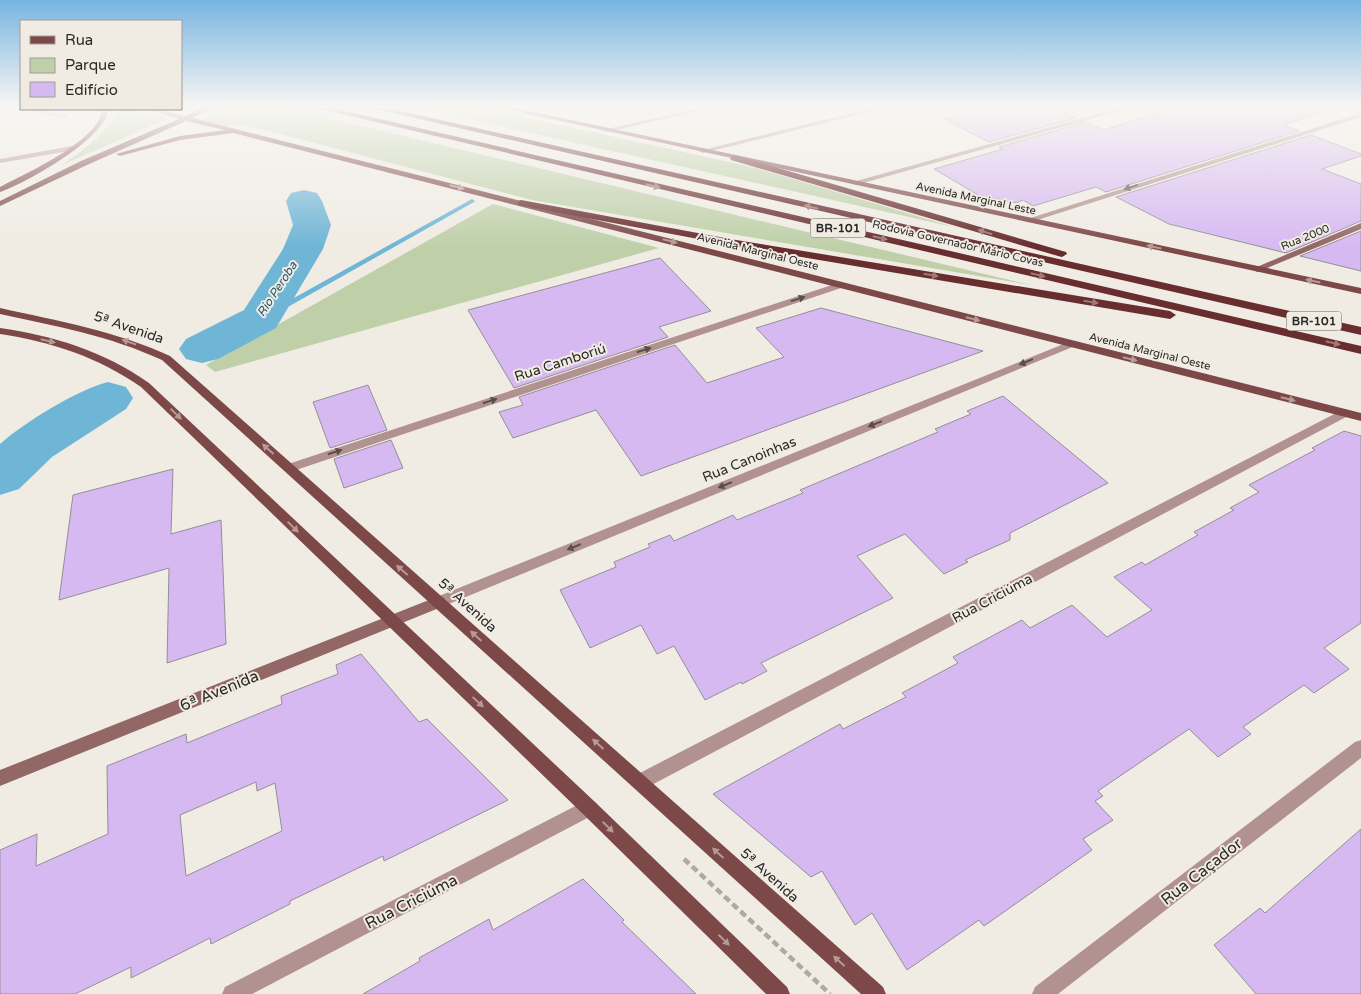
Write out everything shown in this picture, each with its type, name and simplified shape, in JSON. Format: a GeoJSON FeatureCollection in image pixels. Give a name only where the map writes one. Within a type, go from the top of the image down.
{"type":"FeatureCollection","features":[{"type":"Feature","properties":{"kind":"highway","name":"Rodovia Governador Mário Covas"},"geometry":{"type":"LineString","coordinates":[[515,153],[1361,350]]}},
{"type":"Feature","properties":{"kind":"highway","name":"Rodovia Governador Mário Covas"},"geometry":{"type":"LineString","coordinates":[[576,153],[1361,331]]}},
{"type":"Feature","properties":{"kind":"highway"},"geometry":{"type":"LineString","coordinates":[[734,158],[1014,241],[1268,310]]}},
{"type":"Feature","properties":{"kind":"highway"},"geometry":{"type":"LineString","coordinates":[[521,203],[730,242],[1300,336]]}},
{"type":"Feature","properties":{"kind":"main road"},"geometry":{"type":"LineString","coordinates":[[0,190],[63,153]]}},
{"type":"Feature","properties":{"kind":"main road"},"geometry":{"type":"LineString","coordinates":[[0,204],[107,153]]}},
{"type":"Feature","properties":{"kind":"main road"},"geometry":{"type":"LineString","coordinates":[[84,164],[122,153]]}},
{"type":"Feature","properties":{"kind":"main road","name":"Avenida Marginal Oeste"},"geometry":{"type":"LineString","coordinates":[[325,153],[1361,418]]}},
{"type":"Feature","properties":{"kind":"main road","name":"Avenida Marginal Leste"},"geometry":{"type":"LineString","coordinates":[[713,153],[1361,291]]}},
{"type":"Feature","properties":{"kind":"main road","name":"5ª Avenida"},"geometry":{"type":"LineString","coordinates":[[0,311],[102,334],[148,349],[166,358],[876,994]]}},
{"type":"Feature","properties":{"kind":"main road"},"geometry":{"type":"LineString","coordinates":[[0,331],[61,344],[104,359],[128,372],[145,385],[589,808],[780,994]]}},
{"type":"Feature","properties":{"kind":"street"},"geometry":{"type":"LineString","coordinates":[[0,161],[42,153]]}},
{"type":"Feature","properties":{"kind":"street"},"geometry":{"type":"LineString","coordinates":[[854,183],[962,153]]}},
{"type":"Feature","properties":{"kind":"street"},"geometry":{"type":"LineString","coordinates":[[1028,220],[1239,153]]}},
{"type":"Feature","properties":{"kind":"street","name":"Rua 2000"},"geometry":{"type":"LineString","coordinates":[[1257,269],[1361,226]]}},
{"type":"Feature","properties":{"kind":"street","name":"Rua Camboriú"},"geometry":{"type":"LineString","coordinates":[[289,468],[841,285]]}},
{"type":"Feature","properties":{"kind":"street","name":"Rua Canoinhas"},"geometry":{"type":"LineString","coordinates":[[439,602],[1071,344]]}},
{"type":"Feature","properties":{"kind":"street","name":"Rua Criciúma"},"geometry":{"type":"LineString","coordinates":[[640,782],[1344,413]]}},
{"type":"Feature","properties":{"kind":"street","name":"6ª Avenida"},"geometry":{"type":"LineString","coordinates":[[0,778],[439,602]]}},
{"type":"Feature","properties":{"kind":"street","name":"Rua Caçador"},"geometry":{"type":"LineString","coordinates":[[1042,994],[1361,748]]}},
{"type":"Feature","properties":{"kind":"street","name":"Rua Criciúma"},"geometry":{"type":"LineString","coordinates":[[232,994],[589,808]]}},
{"type":"Feature","properties":{"kind":"green space"},"geometry":{"type":"Polygon","coordinates":[[[78,153],[88,153],[62,165],[78,153]]]}},
{"type":"Feature","properties":{"kind":"green space"},"geometry":{"type":"Polygon","coordinates":[[[354,153],[476,153],[1031,285],[532,200],[354,153]]]}},
{"type":"Feature","properties":{"kind":"green space"},"geometry":{"type":"Polygon","coordinates":[[[623,153],[690,153],[756,168],[954,227],[623,153]]]}},
{"type":"Feature","properties":{"kind":"green space"},"geometry":{"type":"Polygon","coordinates":[[[493,204],[659,248],[215,372],[206,365],[493,204]]]}},
{"type":"Feature","properties":{"kind":"building"},"geometry":{"type":"Polygon","coordinates":[[[988,153],[1228,153],[1106,192],[1096,187],[1033,206],[1023,200],[1016,203],[978,195],[934,169],[988,153]]]}},
{"type":"Feature","properties":{"kind":"building"},"geometry":{"type":"Polygon","coordinates":[[[1253,153],[1361,154],[1361,156],[1322,169],[1361,184],[1361,221],[1286,253],[1169,224],[1116,197],[1253,153]]]}},
{"type":"Feature","properties":{"kind":"building"},"geometry":{"type":"Polygon","coordinates":[[[1361,231],[1361,271],[1300,256],[1361,231]]]}},
{"type":"Feature","properties":{"kind":"building"},"geometry":{"type":"Polygon","coordinates":[[[660,258],[711,311],[659,327],[668,337],[514,388],[468,310],[660,258]]]}},
{"type":"Feature","properties":{"kind":"building"},"geometry":{"type":"Polygon","coordinates":[[[821,308],[983,351],[641,476],[596,410],[513,438],[499,412],[523,405],[519,397],[675,345],[707,383],[784,357],[756,328],[821,308]]]}},
{"type":"Feature","properties":{"kind":"building"},"geometry":{"type":"Polygon","coordinates":[[[368,385],[387,430],[330,448],[313,402],[368,385]]]}},
{"type":"Feature","properties":{"kind":"building"},"geometry":{"type":"Polygon","coordinates":[[[1003,396],[1108,483],[1010,533],[1010,540],[965,560],[968,562],[944,574],[905,534],[857,556],[893,598],[761,663],[767,671],[705,700],[674,646],[657,654],[641,625],[590,648],[560,590],[616,567],[614,562],[650,547],[648,544],[670,535],[674,541],[733,515],[737,520],[803,493],[800,490],[938,432],[935,429],[971,414],[967,411],[1003,396]]]}},
{"type":"Feature","properties":{"kind":"building"},"geometry":{"type":"Polygon","coordinates":[[[1344,431],[1361,436],[1361,623],[1324,648],[1349,669],[1314,693],[1304,685],[1243,727],[1251,734],[1218,757],[1189,729],[1098,791],[1103,796],[1095,801],[1113,820],[1083,839],[1092,850],[984,926],[979,920],[907,970],[872,913],[855,925],[822,871],[811,877],[713,794],[840,724],[843,729],[906,697],[902,693],[958,663],[953,657],[1022,620],[1030,628],[1072,605],[1107,637],[1152,610],[1114,577],[1142,562],[1145,565],[1198,535],[1194,532],[1234,510],[1230,508],[1259,492],[1249,485],[1315,450],[1312,448],[1344,431]]]}},
{"type":"Feature","properties":{"kind":"building"},"geometry":{"type":"Polygon","coordinates":[[[391,440],[403,468],[344,488],[334,459],[391,440]]]}},
{"type":"Feature","properties":{"kind":"building"},"geometry":{"type":"Polygon","coordinates":[[[173,469],[171,534],[221,520],[226,644],[167,663],[169,568],[59,600],[73,495],[173,469]]]}},
{"type":"Feature","properties":{"kind":"building"},"geometry":{"type":"Polygon","coordinates":[[[361,654],[419,722],[427,719],[508,800],[384,861],[383,856],[290,901],[290,904],[211,944],[210,938],[131,978],[131,967],[75,994],[0,994],[0,850],[37,834],[36,866],[108,834],[107,766],[186,734],[187,743],[282,704],[281,696],[338,674],[336,665],[361,654]],[[256,782],[180,815],[186,876],[282,831],[275,783],[257,791],[256,782]]]}},
{"type":"Feature","properties":{"kind":"building"},"geometry":{"type":"Polygon","coordinates":[[[1361,829],[1361,994],[1256,994],[1214,945],[1260,908],[1265,913],[1361,829]]]}},
{"type":"Feature","properties":{"kind":"building"},"geometry":{"type":"Polygon","coordinates":[[[583,879],[624,920],[622,922],[696,994],[363,994],[420,961],[419,958],[489,919],[493,930],[583,879]]]}},
{"type":"Feature","properties":{"kind":"waterway","name":"Rio Peroba"},"geometry":{"type":"LineString","coordinates":[[202,349],[260,319],[303,249],[312,225],[304,201]]}},
{"type":"Feature","properties":{"kind":"waterway"},"geometry":{"type":"LineString","coordinates":[[260,319],[472,201]]}},
{"type":"Feature","properties":{"kind":"waterway","name":"Rio Peroba"},"geometry":{"type":"LineString","coordinates":[[0,475],[33,444],[108,398]]}}]}
